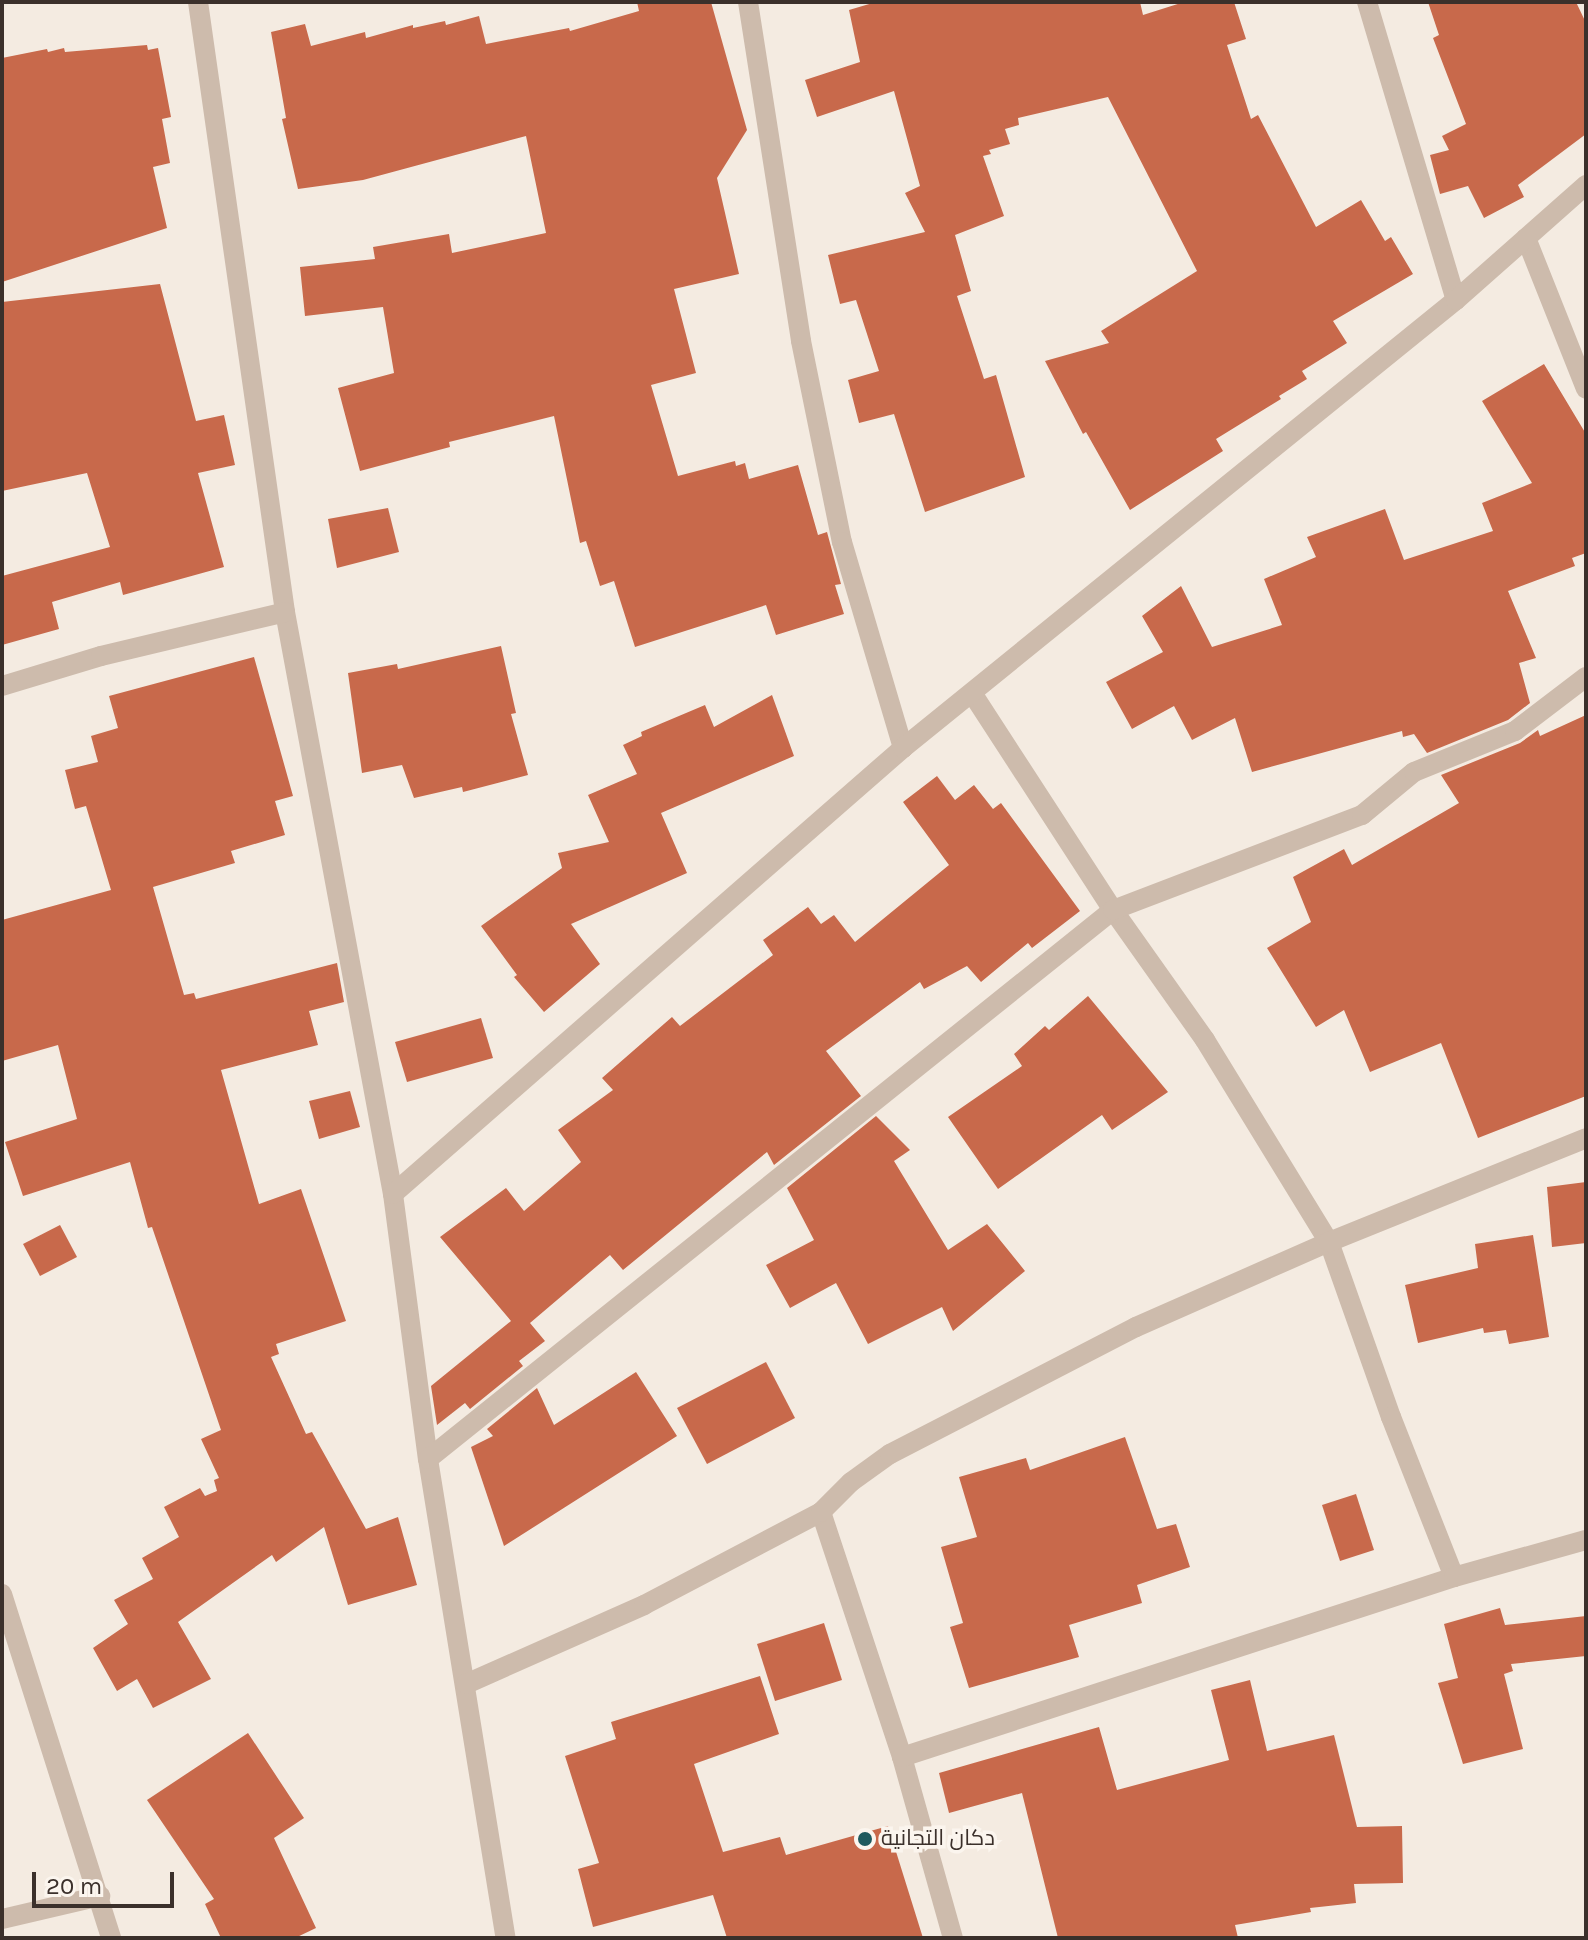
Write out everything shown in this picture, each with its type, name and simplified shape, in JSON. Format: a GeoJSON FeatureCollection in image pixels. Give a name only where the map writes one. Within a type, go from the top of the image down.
{"type":"FeatureCollection","features":[{"type":"Feature","properties":{"kind":"street"},"geometry":{"type":"LineString","coordinates":[[198,2],[285,612],[393,1194],[428,1459],[506,1938]]}},
{"type":"Feature","properties":{"kind":"street"},"geometry":{"type":"LineString","coordinates":[[748,2],[801,341],[842,542],[903,748]]}},
{"type":"Feature","properties":{"kind":"street"},"geometry":{"type":"LineString","coordinates":[[1367,2],[1456,300]]}},
{"type":"Feature","properties":{"kind":"street"},"geometry":{"type":"LineString","coordinates":[[393,1194],[903,748],[1456,300],[1586,185]]}},
{"type":"Feature","properties":{"kind":"street"},"geometry":{"type":"LineString","coordinates":[[1526,238],[1586,389]]}},
{"type":"Feature","properties":{"kind":"street"},"geometry":{"type":"LineString","coordinates":[[2,686],[101,656],[285,612]]}},
{"type":"Feature","properties":{"kind":"street"},"geometry":{"type":"LineString","coordinates":[[428,1459],[1113,910],[1362,815],[1414,772],[1515,731],[1586,677]]}},
{"type":"Feature","properties":{"kind":"street"},"geometry":{"type":"LineString","coordinates":[[972,693],[1113,910],[1205,1040],[1329,1242],[1391,1417],[1454,1577]]}},
{"type":"Feature","properties":{"kind":"street"},"geometry":{"type":"LineString","coordinates":[[466,1684],[644,1605],[821,1512],[851,1482],[890,1454],[1136,1327],[1329,1242],[1586,1138]]}},
{"type":"Feature","properties":{"kind":"street"},"geometry":{"type":"LineString","coordinates":[[821,1512],[902,1757],[953,1938]]}},
{"type":"Feature","properties":{"kind":"street"},"geometry":{"type":"LineString","coordinates":[[902,1757],[1454,1577],[1586,1540]]}},
{"type":"Feature","properties":{"kind":"street"},"geometry":{"type":"LineString","coordinates":[[2,1594],[111,1938]]}},
{"type":"Feature","properties":{"kind":"street"},"geometry":{"type":"LineString","coordinates":[[2,1919],[100,1896]]}},
{"type":"Feature","properties":{"kind":"building"},"geometry":{"type":"Polygon","coordinates":[[[637,2],[711,2],[747,130],[717,178],[739,274],[674,289],[696,373],[651,385],[678,476],[735,461],[736,466],[745,463],[749,479],[798,465],[818,535],[827,532],[841,584],[835,585],[844,614],[776,635],[766,605],[635,647],[614,581],[600,586],[586,541],[580,543],[554,416],[449,442],[450,447],[360,471],[338,388],[394,373],[383,307],[305,316],[300,267],[375,259],[373,247],[449,234],[452,253],[546,233],[526,136],[363,180],[298,189],[282,119],[286,118],[271,32],[305,24],[311,46],[365,32],[366,38],[413,25],[413,28],[445,21],[446,25],[479,16],[486,44],[569,28],[570,31],[639,11],[637,2]]]}},
{"type":"Feature","properties":{"kind":"building"},"geometry":{"type":"Polygon","coordinates":[[[876,2],[1140,2],[1143,15],[1184,2],[1234,2],[1246,39],[1227,45],[1251,119],[1258,115],[1316,227],[1361,200],[1385,241],[1391,237],[1413,274],[1333,321],[1347,343],[1302,371],[1307,379],[1279,396],[1281,399],[1216,439],[1223,451],[1130,510],[1086,432],[1083,434],[1045,361],[1109,343],[1101,331],[1197,271],[1108,97],[1018,118],[1019,125],[1005,129],[1010,144],[989,150],[991,154],[983,156],[1004,216],[955,235],[971,291],[957,296],[984,379],[996,375],[1025,477],[925,512],[894,414],[859,423],[848,380],[879,371],[856,300],[840,304],[828,255],[925,232],[905,193],[920,186],[894,91],[817,117],[805,80],[860,62],[849,10],[876,2]]]}},
{"type":"Feature","properties":{"kind":"building"},"geometry":{"type":"Polygon","coordinates":[[[1428,2],[1576,2],[1586,23],[1586,134],[1518,185],[1524,197],[1484,218],[1468,186],[1440,194],[1430,155],[1449,150],[1442,136],[1466,124],[1433,38],[1439,35],[1428,2]]]}},
{"type":"Feature","properties":{"kind":"building"},"geometry":{"type":"Polygon","coordinates":[[[147,45],[148,50],[158,48],[171,117],[162,119],[170,163],[153,167],[167,228],[2,282],[2,58],[47,49],[48,52],[64,48],[65,52],[147,45]]]}},
{"type":"Feature","properties":{"kind":"building"},"geometry":{"type":"Polygon","coordinates":[[[160,284],[196,421],[224,415],[235,465],[198,473],[224,567],[123,595],[120,582],[52,602],[59,629],[2,645],[2,576],[110,547],[87,473],[2,491],[2,302],[160,284]]]}},
{"type":"Feature","properties":{"kind":"building"},"geometry":{"type":"Polygon","coordinates":[[[1544,364],[1586,434],[1586,553],[1572,558],[1575,566],[1508,591],[1536,658],[1519,663],[1530,703],[1508,720],[1427,753],[1414,734],[1403,737],[1402,731],[1252,772],[1235,718],[1192,740],[1174,706],[1132,729],[1106,682],[1163,652],[1142,616],[1181,586],[1212,647],[1282,625],[1264,579],[1316,557],[1307,537],[1385,509],[1404,560],[1493,531],[1482,503],[1532,483],[1482,401],[1544,364]]]}},
{"type":"Feature","properties":{"kind":"building"},"geometry":{"type":"Polygon","coordinates":[[[388,508],[399,552],[337,568],[328,519],[388,508]]]}},
{"type":"Feature","properties":{"kind":"building"},"geometry":{"type":"Polygon","coordinates":[[[501,646],[516,713],[511,714],[528,775],[463,792],[462,787],[414,798],[402,765],[362,773],[348,673],[397,664],[398,669],[501,646]]]}},
{"type":"Feature","properties":{"kind":"building"},"geometry":{"type":"Polygon","coordinates":[[[254,657],[293,796],[275,801],[285,835],[231,851],[235,863],[153,887],[184,995],[194,993],[196,999],[337,963],[344,1002],[309,1011],[318,1045],[221,1070],[259,1204],[301,1189],[346,1321],[276,1344],[279,1354],[271,1357],[306,1434],[312,1432],[366,1529],[398,1517],[417,1585],[348,1605],[324,1527],[276,1562],[272,1555],[178,1622],[211,1679],[153,1708],[137,1679],[117,1691],[93,1648],[128,1624],[114,1600],[153,1579],[142,1558],[179,1537],[164,1507],[200,1488],[205,1496],[217,1491],[214,1480],[219,1478],[201,1439],[221,1430],[152,1227],[148,1228],[130,1162],[23,1196],[5,1142],[77,1119],[58,1045],[2,1061],[2,920],[111,890],[86,806],[75,809],[65,770],[98,762],[91,736],[118,728],[109,696],[254,657]]]}},
{"type":"Feature","properties":{"kind":"building"},"geometry":{"type":"Polygon","coordinates":[[[772,695],[794,756],[661,813],[687,873],[571,924],[600,964],[544,1012],[514,977],[517,975],[481,926],[562,868],[558,853],[609,842],[588,795],[637,774],[623,745],[642,736],[641,732],[705,705],[714,727],[772,695]]]}},
{"type":"Feature","properties":{"kind":"building"},"geometry":{"type":"Polygon","coordinates":[[[1586,715],[1586,1096],[1478,1138],[1441,1043],[1370,1072],[1344,1010],[1316,1027],[1267,948],[1311,922],[1293,877],[1344,849],[1352,865],[1459,803],[1441,775],[1520,743],[1538,730],[1540,736],[1586,715]]]}},
{"type":"Feature","properties":{"kind":"building"},"geometry":{"type":"Polygon","coordinates":[[[937,776],[955,800],[974,785],[993,809],[1001,803],[1080,911],[1032,948],[1028,943],[981,982],[967,966],[924,989],[920,982],[826,1051],[861,1096],[774,1165],[767,1152],[623,1270],[610,1255],[530,1323],[545,1341],[519,1361],[523,1366],[470,1409],[465,1403],[437,1425],[431,1386],[511,1321],[440,1237],[506,1188],[524,1211],[581,1162],[558,1130],[613,1090],[602,1078],[672,1017],[680,1026],[773,955],[763,940],[808,907],[821,924],[834,915],[855,942],[949,865],[903,802],[937,776]]]}},
{"type":"Feature","properties":{"kind":"building"},"geometry":{"type":"Polygon","coordinates":[[[1088,996],[1168,1092],[1112,1130],[1102,1115],[998,1189],[948,1117],[1022,1066],[1014,1054],[1045,1026],[1049,1030],[1088,996]]]}},
{"type":"Feature","properties":{"kind":"building"},"geometry":{"type":"Polygon","coordinates":[[[481,1018],[493,1058],[407,1082],[395,1042],[481,1018]]]}},
{"type":"Feature","properties":{"kind":"building"},"geometry":{"type":"Polygon","coordinates":[[[350,1091],[360,1127],[319,1139],[309,1101],[350,1091]]]}},
{"type":"Feature","properties":{"kind":"building"},"geometry":{"type":"Polygon","coordinates":[[[876,1116],[910,1150],[894,1161],[948,1250],[987,1224],[1025,1271],[953,1331],[942,1307],[868,1344],[836,1283],[790,1308],[766,1265],[814,1240],[787,1188],[876,1116]]]}},
{"type":"Feature","properties":{"kind":"building"},"geometry":{"type":"Polygon","coordinates":[[[1586,1182],[1586,1243],[1552,1247],[1547,1187],[1586,1182]]]}},
{"type":"Feature","properties":{"kind":"building"},"geometry":{"type":"Polygon","coordinates":[[[60,1225],[77,1257],[40,1276],[23,1244],[60,1225]]]}},
{"type":"Feature","properties":{"kind":"building"},"geometry":{"type":"Polygon","coordinates":[[[1533,1235],[1549,1337],[1509,1344],[1506,1330],[1484,1333],[1483,1328],[1418,1343],[1405,1285],[1478,1268],[1475,1244],[1533,1235]]]}},
{"type":"Feature","properties":{"kind":"building"},"geometry":{"type":"Polygon","coordinates":[[[766,1362],[795,1418],[707,1464],[677,1408],[766,1362]]]}},
{"type":"Feature","properties":{"kind":"building"},"geometry":{"type":"Polygon","coordinates":[[[636,1372],[677,1436],[504,1546],[471,1447],[493,1436],[487,1429],[537,1388],[554,1425],[636,1372]]]}},
{"type":"Feature","properties":{"kind":"building"},"geometry":{"type":"Polygon","coordinates":[[[1125,1437],[1157,1529],[1176,1524],[1190,1567],[1137,1585],[1142,1603],[1069,1625],[1079,1657],[969,1688],[950,1627],[963,1623],[941,1547],[977,1537],[959,1477],[1026,1458],[1030,1470],[1125,1437]]]}},
{"type":"Feature","properties":{"kind":"building"},"geometry":{"type":"Polygon","coordinates":[[[1356,1494],[1374,1550],[1340,1561],[1322,1505],[1356,1494]]]}},
{"type":"Feature","properties":{"kind":"building"},"geometry":{"type":"Polygon","coordinates":[[[1500,1608],[1505,1625],[1586,1616],[1586,1656],[1511,1664],[1513,1671],[1504,1674],[1523,1749],[1463,1764],[1438,1683],[1458,1678],[1444,1624],[1500,1608]]]}},
{"type":"Feature","properties":{"kind":"building"},"geometry":{"type":"Polygon","coordinates":[[[824,1623],[842,1680],[775,1701],[757,1644],[824,1623]]]}},
{"type":"Feature","properties":{"kind":"building"},"geometry":{"type":"Polygon","coordinates":[[[760,1676],[779,1734],[694,1764],[723,1852],[780,1837],[786,1855],[888,1826],[923,1938],[727,1938],[713,1895],[593,1927],[578,1869],[599,1863],[565,1756],[616,1739],[611,1722],[760,1676]]]}},
{"type":"Feature","properties":{"kind":"building"},"geometry":{"type":"Polygon","coordinates":[[[1250,1680],[1267,1751],[1334,1735],[1357,1827],[1402,1826],[1403,1883],[1354,1884],[1356,1903],[1310,1908],[1311,1912],[1235,1925],[1238,1938],[1058,1938],[1022,1793],[949,1813],[939,1773],[1099,1727],[1117,1790],[1229,1760],[1211,1690],[1250,1680]]]}},
{"type":"Feature","properties":{"kind":"building"},"geometry":{"type":"Polygon","coordinates":[[[248,1733],[304,1818],[274,1838],[316,1928],[295,1938],[221,1938],[205,1904],[214,1899],[147,1800],[248,1733]]]}},
{"type":"Feature","properties":{"kind":"place","name":"دكان التجانية"},"geometry":{"type":"Point","coordinates":[865,1839]}}]}
